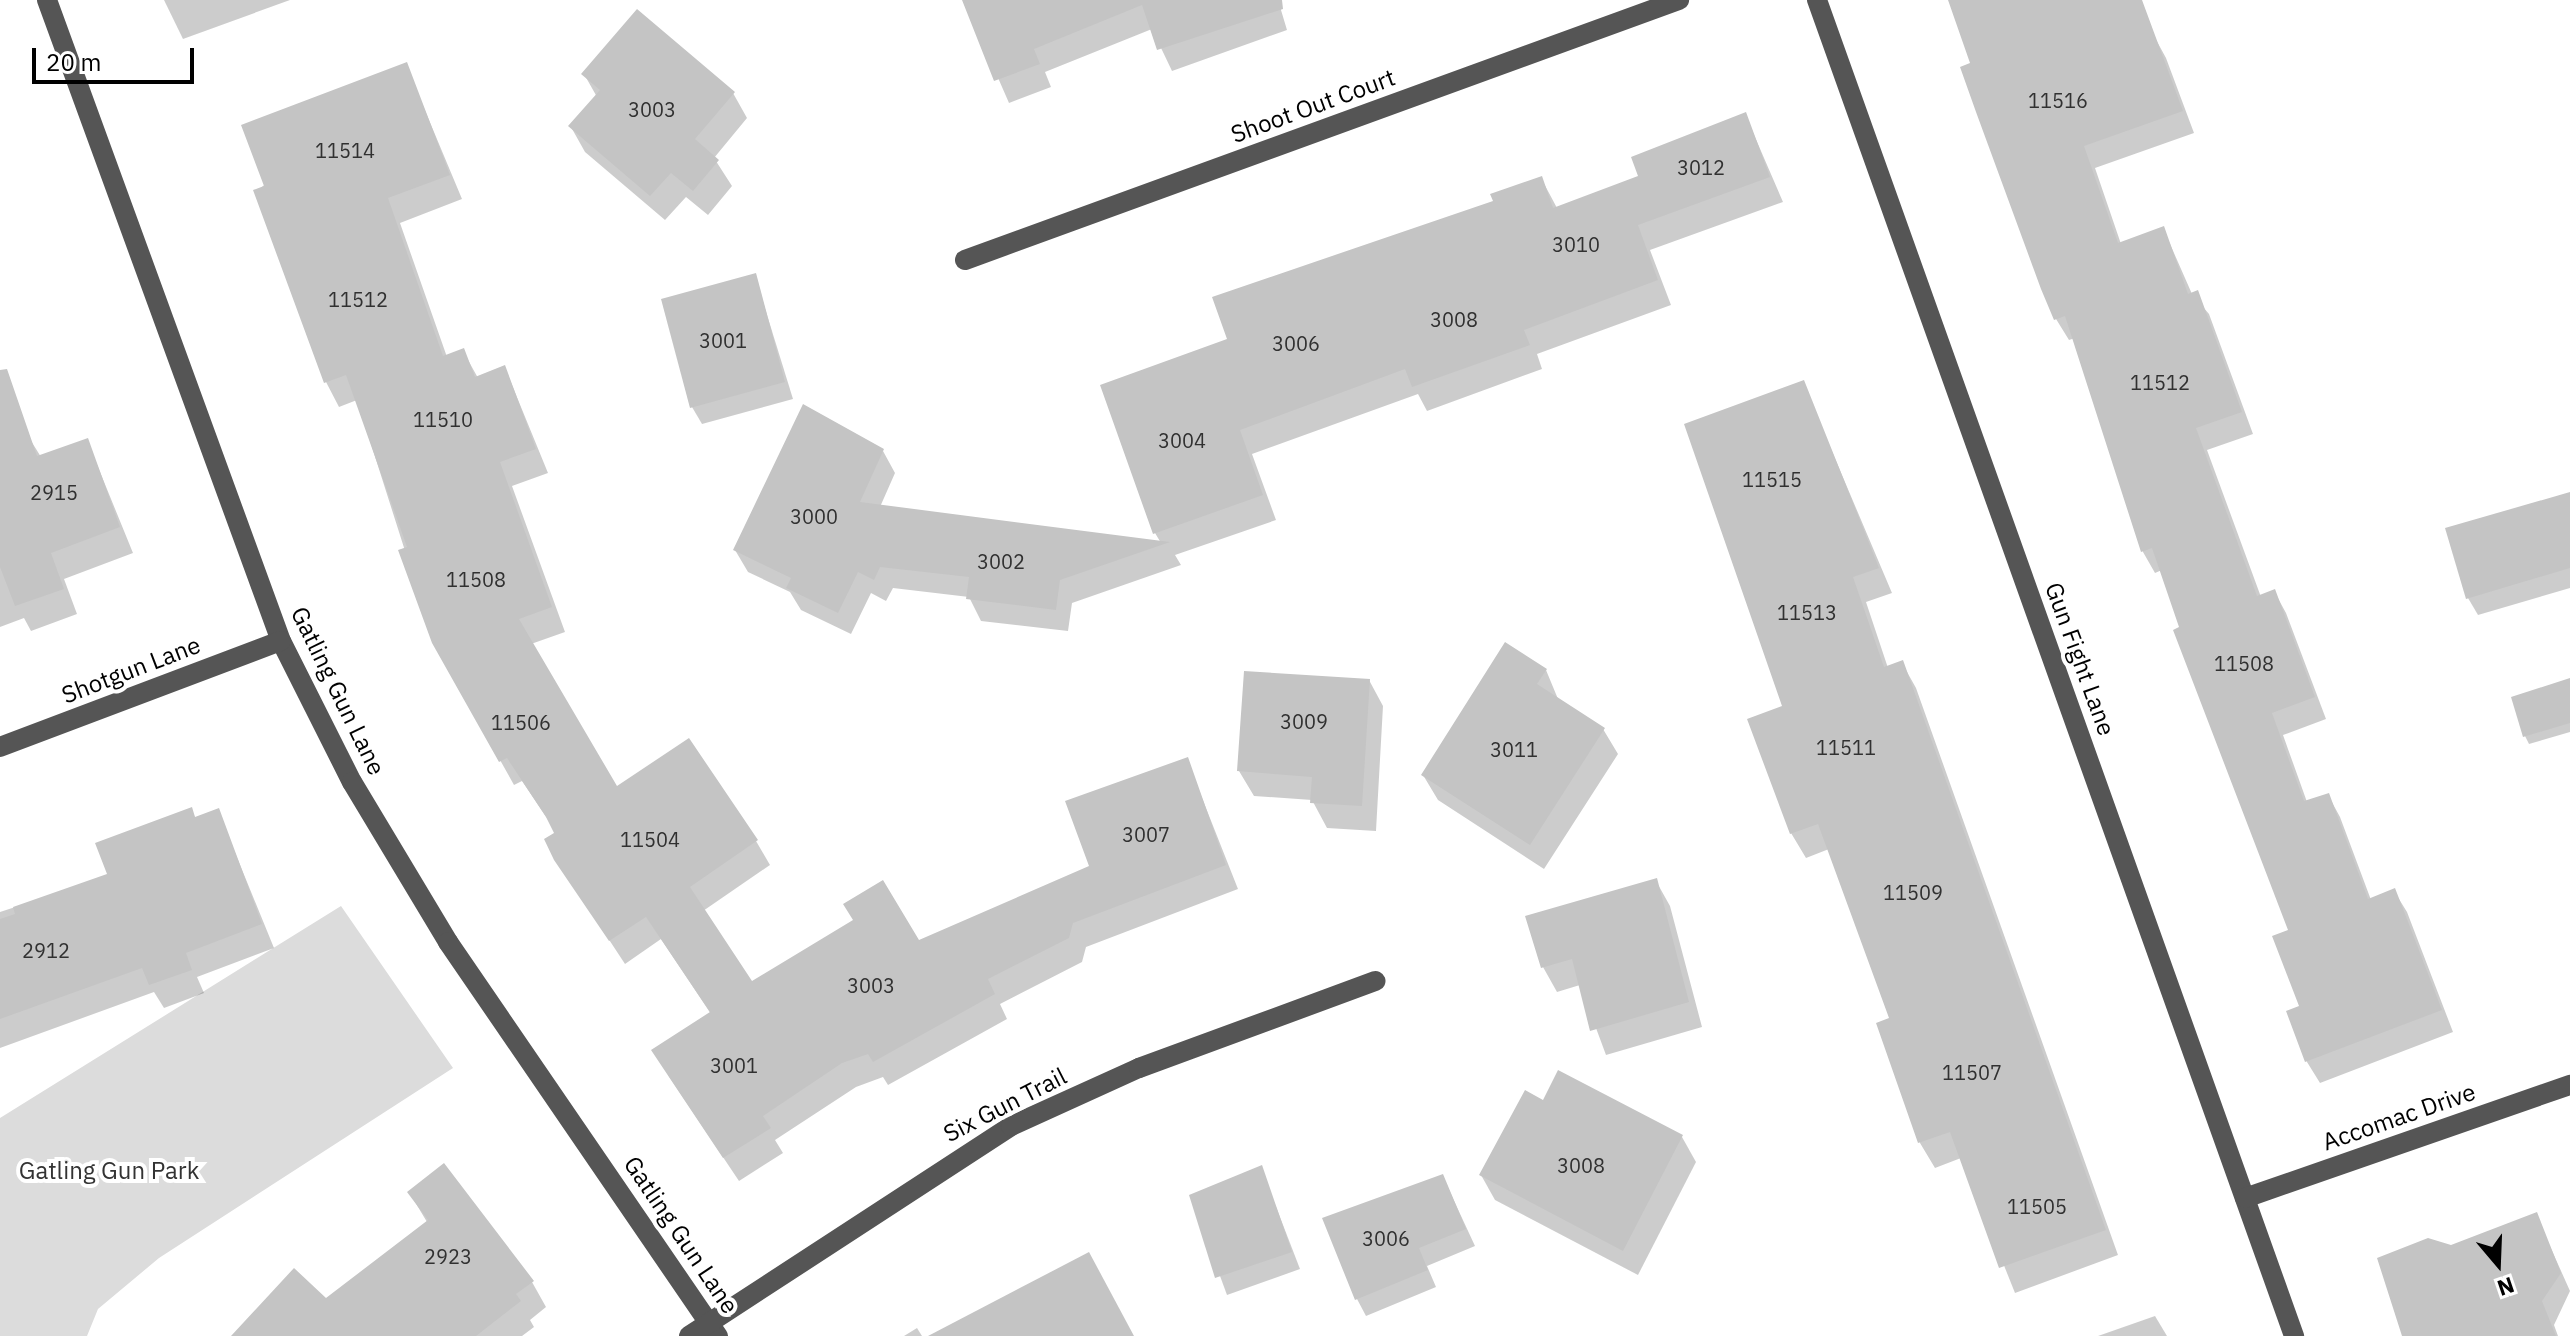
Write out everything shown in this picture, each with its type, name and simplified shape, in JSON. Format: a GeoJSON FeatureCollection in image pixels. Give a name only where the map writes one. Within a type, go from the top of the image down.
{"type":"FeatureCollection","features":[{"type":"Feature","properties":{"kind":"street","name":"Gatling Gun Lane"},"geometry":{"type":"LineString","coordinates":[[47,0],[281,641],[352,782],[448,942],[713,1328]]}},
{"type":"Feature","properties":{"kind":"street","name":"Shoot Out Court"},"geometry":{"type":"LineString","coordinates":[[965,260],[1679,0]]}},
{"type":"Feature","properties":{"kind":"street","name":"Gun Fight Lane"},"geometry":{"type":"LineString","coordinates":[[1817,0],[2294,1336]]}},
{"type":"Feature","properties":{"kind":"street","name":"Shotgun Lane"},"geometry":{"type":"LineString","coordinates":[[0,747],[281,641]]}},
{"type":"Feature","properties":{"kind":"street","name":"Six Gun Trail"},"geometry":{"type":"LineString","coordinates":[[689,1336],[713,1328],[1011,1126],[1139,1068],[1376,981]]}},
{"type":"Feature","properties":{"kind":"street","name":"Accomac Drive"},"geometry":{"type":"LineString","coordinates":[[2245,1198],[2570,1085]]}},
{"type":"Feature","properties":{"kind":"green space","name":"Gatling Gun Park"},"geometry":{"type":"Polygon","coordinates":[[[341,906],[453,1068],[159,1258],[98,1309],[87,1336],[0,1336],[0,1118],[341,906]]]}},
{"type":"Feature","properties":{"kind":"building"},"geometry":{"type":"Polygon","coordinates":[[[962,0],[1282,0],[1283,9],[1157,50],[1142,5],[1034,49],[1040,64],[994,81],[962,0]]]}},
{"type":"Feature","properties":{"kind":"building"},"geometry":{"type":"Polygon","coordinates":[[[1948,0],[2142,0],[2183,111],[2084,146],[2118,243],[2164,226],[2188,294],[2198,290],[2242,412],[2196,428],[2257,596],[2275,589],[2315,697],[2272,713],[2304,801],[2329,793],[2368,899],[2395,888],[2442,1010],[2305,1062],[2286,1011],[2299,1006],[2272,936],[2288,930],[2173,630],[2179,627],[2152,548],[2141,552],[2065,316],[2054,320],[1976,112],[1960,67],[1970,63],[1948,0]]]}},
{"type":"Feature","properties":{"kind":"building"},"geometry":{"type":"Polygon","coordinates":[[[637,9],[735,92],[695,139],[719,160],[693,191],[671,173],[650,196],[568,126],[600,90],[581,74],[637,9]]]}},
{"type":"Feature","properties":{"kind":"building"},"geometry":{"type":"Polygon","coordinates":[[[407,62],[450,175],[388,198],[443,356],[464,348],[475,377],[505,365],[536,449],[500,462],[552,607],[519,619],[617,786],[689,738],[758,840],[690,887],[752,981],[853,920],[843,904],[883,880],[919,940],[1089,866],[1065,801],[1188,757],[1226,865],[1073,923],[1069,938],[988,979],[995,994],[873,1062],[868,1054],[842,1063],[763,1116],[771,1128],[723,1158],[651,1050],[710,1012],[646,917],[609,941],[554,860],[544,839],[554,833],[546,817],[507,758],[499,762],[432,643],[398,550],[407,547],[346,375],[324,383],[253,190],[264,186],[241,125],[407,62]]]}},
{"type":"Feature","properties":{"kind":"building"},"geometry":{"type":"Polygon","coordinates":[[[1746,112],[1770,177],[1638,225],[1658,280],[1524,330],[1530,345],[1412,387],[1405,369],[1240,430],[1263,495],[1153,534],[1100,385],[1227,339],[1212,297],[1493,201],[1490,194],[1542,176],[1553,208],[1638,176],[1631,157],[1746,112]]]}},
{"type":"Feature","properties":{"kind":"building"},"geometry":{"type":"Polygon","coordinates":[[[756,273],[785,382],[690,408],[661,299],[756,273]]]}},
{"type":"Feature","properties":{"kind":"building"},"geometry":{"type":"Polygon","coordinates":[[[7,369],[37,456],[88,438],[120,527],[51,553],[64,589],[15,606],[0,567],[0,370],[7,369]]]}},
{"type":"Feature","properties":{"kind":"building"},"geometry":{"type":"Polygon","coordinates":[[[1804,380],[1879,568],[1853,577],[1884,667],[1903,660],[2106,1230],[1999,1268],[1950,1132],[1918,1143],[1876,1023],[1889,1018],[1818,824],[1790,834],[1747,719],[1782,706],[1684,424],[1804,380]]]}},
{"type":"Feature","properties":{"kind":"building"},"geometry":{"type":"Polygon","coordinates":[[[803,404],[884,449],[860,502],[1170,542],[1060,580],[1056,610],[966,599],[969,577],[880,567],[874,580],[858,572],[838,613],[786,588],[791,578],[733,550],[803,404]]]}},
{"type":"Feature","properties":{"kind":"building"},"geometry":{"type":"Polygon","coordinates":[[[2570,492],[2570,568],[2466,599],[2445,528],[2570,492]]]}},
{"type":"Feature","properties":{"kind":"building"},"geometry":{"type":"Polygon","coordinates":[[[1505,642],[1547,669],[1537,684],[1605,728],[1530,845],[1421,775],[1505,642]]]}},
{"type":"Feature","properties":{"kind":"building"},"geometry":{"type":"Polygon","coordinates":[[[1244,671],[1370,679],[1362,806],[1310,803],[1312,777],[1237,771],[1244,671]]]}},
{"type":"Feature","properties":{"kind":"building"},"geometry":{"type":"Polygon","coordinates":[[[2570,678],[2570,723],[2523,737],[2511,697],[2570,678]]]}},
{"type":"Feature","properties":{"kind":"building"},"geometry":{"type":"Polygon","coordinates":[[[192,807],[195,817],[219,808],[262,924],[186,953],[192,970],[149,985],[142,968],[0,1019],[0,919],[15,914],[13,907],[107,874],[95,843],[192,807]]]}},
{"type":"Feature","properties":{"kind":"building"},"geometry":{"type":"Polygon","coordinates":[[[1657,878],[1689,1002],[1590,1031],[1572,959],[1541,968],[1525,916],[1657,878]]]}},
{"type":"Feature","properties":{"kind":"building"},"geometry":{"type":"Polygon","coordinates":[[[1558,1070],[1683,1135],[1623,1251],[1479,1175],[1525,1090],[1543,1100],[1558,1070]]]}},
{"type":"Feature","properties":{"kind":"building"},"geometry":{"type":"Polygon","coordinates":[[[444,1163],[534,1281],[516,1294],[521,1301],[476,1336],[231,1336],[294,1268],[326,1298],[428,1220],[407,1192],[444,1163]]]}},
{"type":"Feature","properties":{"kind":"building"},"geometry":{"type":"Polygon","coordinates":[[[1262,1165],[1292,1252],[1215,1278],[1189,1195],[1262,1165]]]}},
{"type":"Feature","properties":{"kind":"building"},"geometry":{"type":"Polygon","coordinates":[[[1443,1174],[1466,1229],[1419,1248],[1428,1270],[1355,1300],[1322,1218],[1443,1174]]]}},
{"type":"Feature","properties":{"kind":"building"},"geometry":{"type":"Polygon","coordinates":[[[2537,1212],[2561,1273],[2542,1301],[2556,1336],[2402,1336],[2377,1258],[2428,1238],[2451,1245],[2537,1212]]]}},
{"type":"Feature","properties":{"kind":"building"},"geometry":{"type":"Polygon","coordinates":[[[1089,1252],[1134,1336],[928,1336],[1089,1252]]]}}]}
